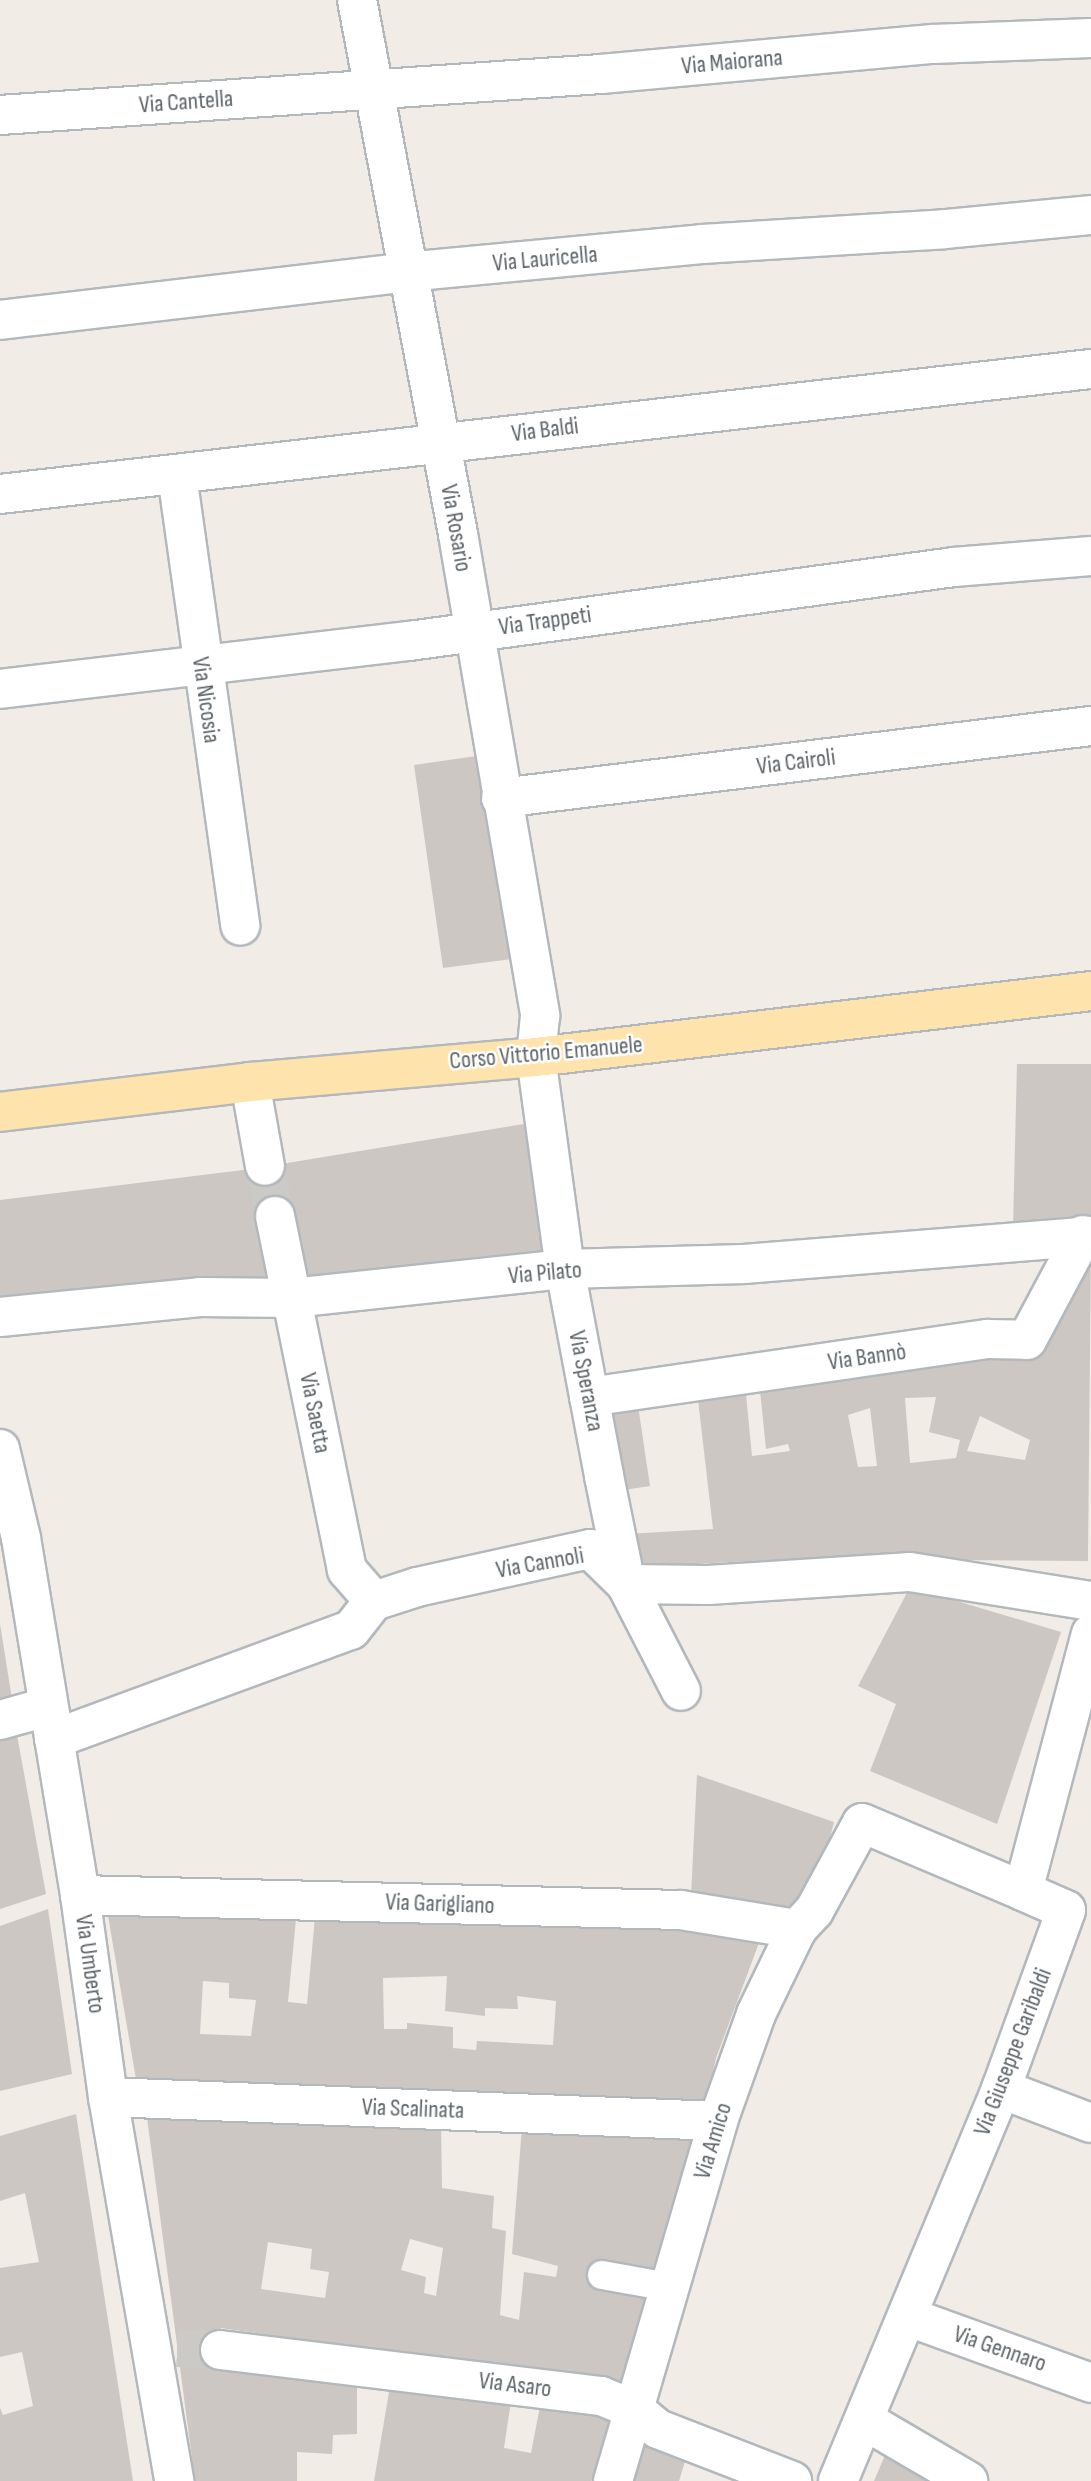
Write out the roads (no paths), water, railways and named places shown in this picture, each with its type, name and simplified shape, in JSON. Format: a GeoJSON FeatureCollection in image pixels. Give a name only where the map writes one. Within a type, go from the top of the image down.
{"type":"FeatureCollection","features":[{"type":"Feature","properties":{"kind":"main road","name":"Corso Vittorio Emanuele"},"geometry":{"type":"LineString","coordinates":[[0,1112],[250,1082],[536,1057],[1091,991]]}},
{"type":"Feature","properties":{"kind":"street","name":"Via Rosario"},"geometry":{"type":"LineString","coordinates":[[357,0],[474,631],[540,1016],[536,1057]]}},
{"type":"Feature","properties":{"kind":"street","name":"Via Maiorana"},"geometry":{"type":"LineString","coordinates":[[373,89],[933,44],[1091,38]]}},
{"type":"Feature","properties":{"kind":"street","name":"Via Cantella"},"geometry":{"type":"LineString","coordinates":[[0,115],[373,89]]}},
{"type":"Feature","properties":{"kind":"street","name":"Via Lauricella"},"geometry":{"type":"LineString","coordinates":[[0,320],[406,272],[1091,215]]}},
{"type":"Feature","properties":{"kind":"street","name":"Via Baldi"},"geometry":{"type":"LineString","coordinates":[[0,494],[1091,369]]}},
{"type":"Feature","properties":{"kind":"street","name":"Via Nicosia"},"geometry":{"type":"LineString","coordinates":[[177,474],[201,664],[240,926]]}},
{"type":"Feature","properties":{"kind":"street","name":"Via Trappeti"},"geometry":{"type":"LineString","coordinates":[[0,689],[474,631],[954,567],[1091,556]]}},
{"type":"Feature","properties":{"kind":"street","name":"Via Cairoli"},"geometry":{"type":"LineString","coordinates":[[501,799],[1091,726]]}},
{"type":"Feature","properties":{"kind":"street","name":"Via Speranza"},"geometry":{"type":"LineString","coordinates":[[536,1057],[565,1269],[626,1584],[681,1691]]}},
{"type":"Feature","properties":{"kind":"street"},"geometry":{"type":"LineString","coordinates":[[250,1082],[265,1166]]}},
{"type":"Feature","properties":{"kind":"street","name":"Via Saetta"},"geometry":{"type":"LineString","coordinates":[[275,1216],[347,1570],[374,1601]]}},
{"type":"Feature","properties":{"kind":"street","name":"Via Pilato"},"geometry":{"type":"LineString","coordinates":[[0,1317],[200,1297],[292,1298],[565,1269],[744,1264],[1087,1235]]}},
{"type":"Feature","properties":{"kind":"street","name":"Via Bannò"},"geometry":{"type":"LineString","coordinates":[[589,1397],[988,1339],[1027,1340],[1087,1235]]}},
{"type":"Feature","properties":{"kind":"street","name":"Via Umberto"},"geometry":{"type":"LineString","coordinates":[[0,1449],[10,1542],[50,1723],[80,1895],[108,2096],[164,2347],[174,2481]]}},
{"type":"Feature","properties":{"kind":"street","name":"Via Cannoli"},"geometry":{"type":"LineString","coordinates":[[374,1601],[417,1587],[590,1549],[626,1584]]}},
{"type":"Feature","properties":{"kind":"street"},"geometry":{"type":"LineString","coordinates":[[626,1584],[708,1585],[909,1572],[1091,1601]]}},
{"type":"Feature","properties":{"kind":"street"},"geometry":{"type":"LineString","coordinates":[[0,1720],[50,1723],[351,1630],[374,1601]]}},
{"type":"Feature","properties":{"kind":"street"},"geometry":{"type":"LineString","coordinates":[[1023,1891],[1091,1634]]}},
{"type":"Feature","properties":{"kind":"street","name":"Via Giuseppe Garibaldi"},"geometry":{"type":"LineString","coordinates":[[838,2481],[909,2317],[1001,2090],[1079,1915],[862,1823]]}},
{"type":"Feature","properties":{"kind":"street","name":"Via Amico"},"geometry":{"type":"LineString","coordinates":[[613,2481],[718,2121],[756,2014],[797,1929],[814,1911],[862,1823]]}},
{"type":"Feature","properties":{"kind":"street","name":"Via Garigliano"},"geometry":{"type":"LineString","coordinates":[[80,1895],[681,1910],[797,1929]]}},
{"type":"Feature","properties":{"kind":"street"},"geometry":{"type":"LineString","coordinates":[[1001,2090],[1091,2123]]}},
{"type":"Feature","properties":{"kind":"street","name":"Via Scalinata"},"geometry":{"type":"LineString","coordinates":[[108,2096],[718,2121]]}},
{"type":"Feature","properties":{"kind":"street","name":"Via Gennaro"},"geometry":{"type":"LineString","coordinates":[[909,2317],[1091,2384]]}},
{"type":"Feature","properties":{"kind":"street","name":"Via Asaro"},"geometry":{"type":"LineString","coordinates":[[220,2350],[601,2396],[634,2409],[658,2429],[792,2481]]}},
{"type":"Feature","properties":{"kind":"street"},"geometry":{"type":"LineString","coordinates":[[864,2420],[968,2481]]}},
{"type":"Feature","properties":{"kind":"lane"},"geometry":{"type":"LineString","coordinates":[[602,2275],[669,2287]]}},
{"type":"Feature","properties":{"kind":"tunnel"},"geometry":{"type":"LineString","coordinates":[[265,1166],[275,1216]]}},
{"type":"Feature","properties":{"kind":"tunnel"},"geometry":{"type":"LineString","coordinates":[[177,2348],[220,2350]]}}]}
